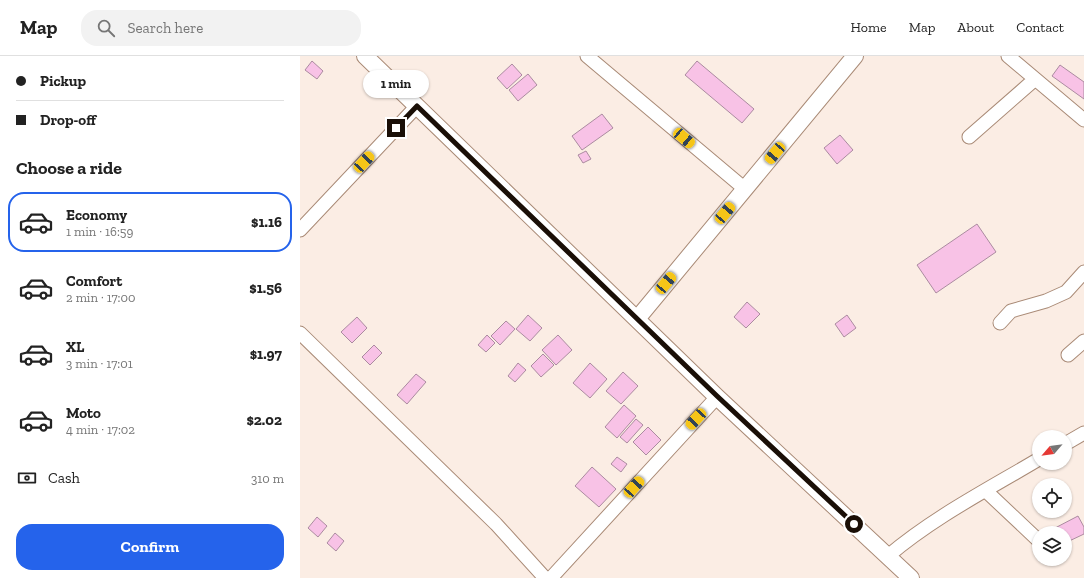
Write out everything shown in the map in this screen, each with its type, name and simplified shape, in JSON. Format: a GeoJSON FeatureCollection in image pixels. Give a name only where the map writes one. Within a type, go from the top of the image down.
{"type":"FeatureCollection","features":[{"type":"Feature","properties":{"kind":"street"},"geometry":{"type":"LineString","coordinates":[[365,56],[717,396],[911,578]]}},
{"type":"Feature","properties":{"kind":"street"},"geometry":{"type":"LineString","coordinates":[[586,56],[745,189]]}},
{"type":"Feature","properties":{"kind":"street"},"geometry":{"type":"LineString","coordinates":[[637,319],[855,56]]}},
{"type":"Feature","properties":{"kind":"street"},"geometry":{"type":"LineString","coordinates":[[1008,56],[1034,80],[1084,120]]}},
{"type":"Feature","properties":{"kind":"street"},"geometry":{"type":"LineString","coordinates":[[970,137],[1034,80]]}},
{"type":"Feature","properties":{"kind":"street"},"geometry":{"type":"LineString","coordinates":[[300,230],[417,106]]}},
{"type":"Feature","properties":{"kind":"street"},"geometry":{"type":"LineString","coordinates":[[1000,323],[1011,312],[1046,301],[1066,292],[1084,272]]}},
{"type":"Feature","properties":{"kind":"street"},"geometry":{"type":"LineString","coordinates":[[300,333],[496,524],[545,578]]}},
{"type":"Feature","properties":{"kind":"street"},"geometry":{"type":"LineString","coordinates":[[1068,355],[1084,341]]}},
{"type":"Feature","properties":{"kind":"street"},"geometry":{"type":"LineString","coordinates":[[551,578],[717,396]]}},
{"type":"Feature","properties":{"kind":"street"},"geometry":{"type":"LineString","coordinates":[[1072,440],[1084,433]]}},
{"type":"Feature","properties":{"kind":"street"},"geometry":{"type":"LineString","coordinates":[[888,556],[920,530],[1032,463]]}},
{"type":"Feature","properties":{"kind":"street"},"geometry":{"type":"LineString","coordinates":[[986,491],[1032,534]]}},
{"type":"Feature","properties":{"kind":"building"},"geometry":{"type":"Polygon","coordinates":[[[312,61],[323,71],[317,79],[305,70],[312,61]]]}},
{"type":"Feature","properties":{"kind":"building"},"geometry":{"type":"Polygon","coordinates":[[[697,61],[754,109],[742,123],[685,75],[697,61]]]}},
{"type":"Feature","properties":{"kind":"building"},"geometry":{"type":"Polygon","coordinates":[[[512,64],[522,75],[507,89],[497,78],[512,64]]]}},
{"type":"Feature","properties":{"kind":"building"},"geometry":{"type":"Polygon","coordinates":[[[1060,65],[1084,82],[1084,99],[1052,76],[1060,65]]]}},
{"type":"Feature","properties":{"kind":"building"},"geometry":{"type":"Polygon","coordinates":[[[528,74],[537,85],[518,101],[509,90],[528,74]]]}},
{"type":"Feature","properties":{"kind":"building"},"geometry":{"type":"Polygon","coordinates":[[[602,114],[613,128],[582,150],[572,136],[602,114]]]}},
{"type":"Feature","properties":{"kind":"building"},"geometry":{"type":"Polygon","coordinates":[[[840,135],[853,150],[837,164],[824,148],[840,135]]]}},
{"type":"Feature","properties":{"kind":"building"},"geometry":{"type":"Polygon","coordinates":[[[586,151],[591,159],[583,163],[578,155],[586,151]]]}},
{"type":"Feature","properties":{"kind":"building"},"geometry":{"type":"Polygon","coordinates":[[[977,224],[996,252],[936,293],[917,265],[977,224]]]}},
{"type":"Feature","properties":{"kind":"building"},"geometry":{"type":"Polygon","coordinates":[[[747,302],[760,314],[746,328],[734,317],[747,302]]]}},
{"type":"Feature","properties":{"kind":"building"},"geometry":{"type":"Polygon","coordinates":[[[528,315],[542,328],[530,341],[516,329],[528,315]]]}},
{"type":"Feature","properties":{"kind":"building"},"geometry":{"type":"Polygon","coordinates":[[[847,315],[856,328],[844,337],[835,324],[847,315]]]}},
{"type":"Feature","properties":{"kind":"building"},"geometry":{"type":"Polygon","coordinates":[[[357,317],[367,328],[352,343],[341,332],[357,317]]]}},
{"type":"Feature","properties":{"kind":"building"},"geometry":{"type":"Polygon","coordinates":[[[506,321],[515,329],[500,345],[491,336],[506,321]]]}},
{"type":"Feature","properties":{"kind":"building"},"geometry":{"type":"Polygon","coordinates":[[[487,335],[495,343],[486,352],[478,345],[487,335]]]}},
{"type":"Feature","properties":{"kind":"building"},"geometry":{"type":"Polygon","coordinates":[[[558,335],[572,350],[556,365],[542,350],[558,335]]]}},
{"type":"Feature","properties":{"kind":"building"},"geometry":{"type":"Polygon","coordinates":[[[374,345],[382,353],[370,365],[362,357],[374,345]]]}},
{"type":"Feature","properties":{"kind":"building"},"geometry":{"type":"Polygon","coordinates":[[[543,354],[554,365],[541,377],[531,366],[543,354]]]}},
{"type":"Feature","properties":{"kind":"building"},"geometry":{"type":"Polygon","coordinates":[[[518,363],[526,370],[515,382],[508,376],[518,363]]]}},
{"type":"Feature","properties":{"kind":"building"},"geometry":{"type":"Polygon","coordinates":[[[590,363],[607,379],[590,398],[573,383],[590,363]]]}},
{"type":"Feature","properties":{"kind":"building"},"geometry":{"type":"Polygon","coordinates":[[[623,372],[638,386],[621,404],[606,391],[623,372]]]}},
{"type":"Feature","properties":{"kind":"building"},"geometry":{"type":"Polygon","coordinates":[[[416,374],[426,382],[407,404],[397,395],[416,374]]]}},
{"type":"Feature","properties":{"kind":"building"},"geometry":{"type":"Polygon","coordinates":[[[624,405],[636,416],[617,438],[605,427],[624,405]]]}},
{"type":"Feature","properties":{"kind":"building"},"geometry":{"type":"Polygon","coordinates":[[[636,419],[643,425],[627,443],[620,437],[636,419]]]}},
{"type":"Feature","properties":{"kind":"building"},"geometry":{"type":"Polygon","coordinates":[[[648,427],[661,440],[646,455],[633,442],[648,427]]]}},
{"type":"Feature","properties":{"kind":"building"},"geometry":{"type":"Polygon","coordinates":[[[617,457],[627,464],[621,472],[611,464],[617,457]]]}},
{"type":"Feature","properties":{"kind":"building"},"geometry":{"type":"Polygon","coordinates":[[[592,467],[616,489],[599,507],[575,486],[592,467]]]}},
{"type":"Feature","properties":{"kind":"building"},"geometry":{"type":"Polygon","coordinates":[[[1078,516],[1084,527],[1084,534],[1072,540],[1072,526],[1059,526],[1078,516]]]}},
{"type":"Feature","properties":{"kind":"building"},"geometry":{"type":"Polygon","coordinates":[[[317,517],[327,526],[318,537],[308,528],[317,517]]]}},
{"type":"Feature","properties":{"kind":"building"},"geometry":{"type":"Polygon","coordinates":[[[335,533],[344,541],[336,551],[327,543],[335,533]]]}},
{"type":"Feature","properties":{"kind":"route"},"geometry":{"type":"LineString","coordinates":[[396,128],[417,106],[717,396],[854,524]]}}]}
